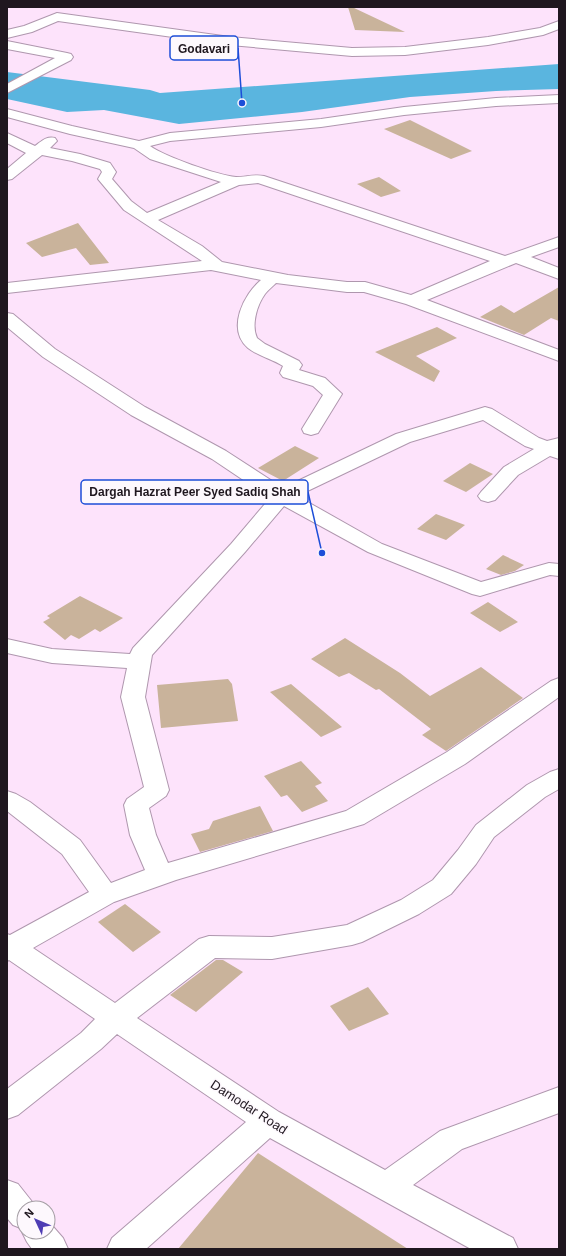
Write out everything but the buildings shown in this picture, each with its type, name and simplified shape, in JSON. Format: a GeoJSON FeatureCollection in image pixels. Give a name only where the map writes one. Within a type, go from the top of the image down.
{"type":"FeatureCollection","features":[{"type":"Feature","properties":{"kind":"street"},"geometry":{"type":"LineString","coordinates":[[7,34],[28,29],[56,17],[67,7]]}},
{"type":"Feature","properties":{"kind":"street"},"geometry":{"type":"LineString","coordinates":[[56,17],[230,41],[352,52],[405,51],[488,41],[543,31],[559,26]]}},
{"type":"Feature","properties":{"kind":"street"},"geometry":{"type":"LineString","coordinates":[[7,45],[67,57],[7,89]]}},
{"type":"Feature","properties":{"kind":"street"},"geometry":{"type":"LineString","coordinates":[[139,145],[170,137],[321,123],[404,111],[496,102],[559,99]]}},
{"type":"Feature","properties":{"kind":"street"},"geometry":{"type":"LineString","coordinates":[[7,113],[70,130],[139,145],[155,156],[213,176],[236,181],[259,179],[559,274]]}},
{"type":"Feature","properties":{"kind":"street"},"geometry":{"type":"LineString","coordinates":[[7,176],[52,139],[70,130]]}},
{"type":"Feature","properties":{"kind":"street"},"geometry":{"type":"LineString","coordinates":[[7,137],[37,151],[75,157],[106,166],[108,172],[105,179],[128,206],[146,219],[191,246],[217,266]]}},
{"type":"Feature","properties":{"kind":"street"},"geometry":{"type":"LineString","coordinates":[[146,219],[236,181]]}},
{"type":"Feature","properties":{"kind":"street"},"geometry":{"type":"LineString","coordinates":[[412,300],[510,259],[559,242]]}},
{"type":"Feature","properties":{"kind":"street"},"geometry":{"type":"LineString","coordinates":[[7,288],[203,266],[217,266],[273,277],[347,287],[365,287],[412,300],[559,356]]}},
{"type":"Feature","properties":{"kind":"street"},"geometry":{"type":"LineString","coordinates":[[273,277],[258,292],[250,310],[246,326],[250,339],[260,347],[284,358],[293,364],[289,373],[318,382],[333,394],[311,429]]}},
{"type":"Feature","properties":{"kind":"street"},"geometry":{"type":"LineString","coordinates":[[7,318],[49,353],[138,411],[219,456],[282,496],[375,548],[480,589],[549,569],[559,570]]}},
{"type":"Feature","properties":{"kind":"street"},"geometry":{"type":"LineString","coordinates":[[161,876],[143,835],[136,805],[157,790],[133,697],[141,653],[238,548],[282,496],[403,438],[484,413],[532,442],[555,448]]}},
{"type":"Feature","properties":{"kind":"street"},"geometry":{"type":"LineString","coordinates":[[488,496],[511,471],[555,448]]}},
{"type":"Feature","properties":{"kind":"street"},"geometry":{"type":"LineString","coordinates":[[7,646],[52,656],[139,662]]}},
{"type":"Feature","properties":{"kind":"street"},"geometry":{"type":"LineString","coordinates":[[8,948],[105,895],[169,872],[355,818],[456,758],[559,686]]}},
{"type":"Feature","properties":{"kind":"street"},"geometry":{"type":"LineString","coordinates":[[8,1105],[91,1041],[116,1018],[209,947],[272,948],[352,935],[410,907],[442,887],[467,857],[485,831],[536,791],[559,778]]}},
{"type":"Feature","properties":{"kind":"street"},"geometry":{"type":"LineString","coordinates":[[7,800],[21,808],[71,847],[105,895]]}},
{"type":"Feature","properties":{"kind":"street","name":"Damodar Road"},"geometry":{"type":"LineString","coordinates":[[8,948],[116,1018],[268,1121],[386,1187],[502,1249]]}},
{"type":"Feature","properties":{"kind":"street"},"geometry":{"type":"LineString","coordinates":[[386,1187],[451,1140],[559,1100]]}},
{"type":"Feature","properties":{"kind":"street"},"geometry":{"type":"LineString","coordinates":[[123,1249],[268,1121]]}},
{"type":"Feature","properties":{"kind":"street"},"geometry":{"type":"LineString","coordinates":[[7,1194],[16,1205]]}},
{"type":"Feature","properties":{"kind":"street"},"geometry":{"type":"LineString","coordinates":[[45,1240],[52,1249]]}},
{"type":"Feature","properties":{"kind":"water"},"geometry":{"type":"Polygon","coordinates":[[[559,64],[559,89],[496,91],[410,97],[302,112],[179,124],[104,110],[67,112],[7,99],[7,72],[150,90],[160,93],[559,64]]]}},
{"type":"Feature","properties":{"kind":"place","name":"Godavari"},"geometry":{"type":"Point","coordinates":[242,103]}},
{"type":"Feature","properties":{"kind":"place","name":"Dargah Hazrat Peer Syed Sadiq Shah"},"geometry":{"type":"Point","coordinates":[322,553]}}]}
